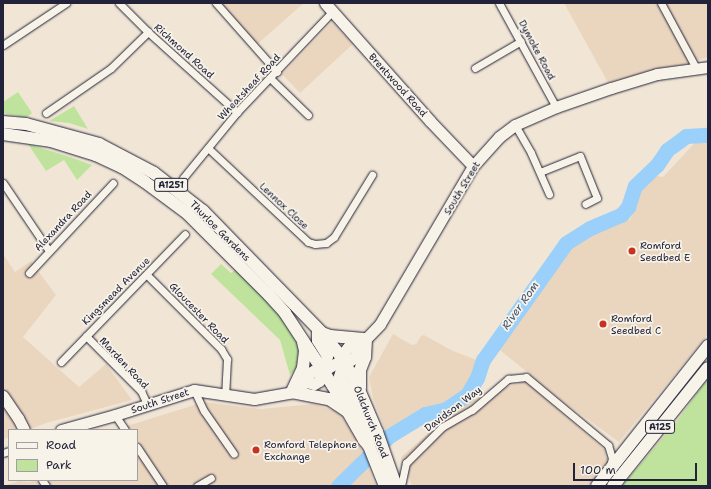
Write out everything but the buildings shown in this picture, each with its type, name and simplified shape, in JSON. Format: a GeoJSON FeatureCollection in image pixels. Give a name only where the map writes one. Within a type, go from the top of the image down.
{"type":"FeatureCollection","features":[{"type":"Feature","properties":{"kind":"main road","name":"Thurloe Gardens"},"geometry":{"type":"LineString","coordinates":[[3,122],[26,124],[99,144],[154,172],[203,211],[320,331],[343,359]]}},
{"type":"Feature","properties":{"kind":"main road","name":"Thurloe Gardens"},"geometry":{"type":"LineString","coordinates":[[3,134],[51,141],[96,155],[122,167],[187,213],[285,313],[323,371]]}},
{"type":"Feature","properties":{"kind":"main road"},"geometry":{"type":"LineString","coordinates":[[320,331],[330,336],[363,343]]}},
{"type":"Feature","properties":{"kind":"main road"},"geometry":{"type":"LineString","coordinates":[[292,392],[303,368],[305,351],[303,339]]}},
{"type":"Feature","properties":{"kind":"main road","name":"A1251"},"geometry":{"type":"LineString","coordinates":[[360,392],[360,370],[365,357],[363,343]]}},
{"type":"Feature","properties":{"kind":"main road","name":"A125"},"geometry":{"type":"LineString","coordinates":[[597,486],[708,346]]}},
{"type":"Feature","properties":{"kind":"main road","name":"Oldchurch Road"},"geometry":{"type":"LineString","coordinates":[[343,359],[360,392],[379,437],[385,486]]}},
{"type":"Feature","properties":{"kind":"main road","name":"A125"},"geometry":{"type":"LineString","coordinates":[[613,486],[708,368]]}},
{"type":"Feature","properties":{"kind":"main road","name":"Oldchurch Road"},"geometry":{"type":"LineString","coordinates":[[323,371],[369,446],[380,455],[396,486]]}},
{"type":"Feature","properties":{"kind":"main road","name":"A1251"},"geometry":{"type":"LineString","coordinates":[[292,392],[329,399],[349,413]]}},
{"type":"Feature","properties":{"kind":"street"},"geometry":{"type":"LineString","coordinates":[[3,45],[66,3]]}},
{"type":"Feature","properties":{"kind":"street","name":"Richmond Road"},"geometry":{"type":"LineString","coordinates":[[120,3],[148,32],[237,112]]}},
{"type":"Feature","properties":{"kind":"street"},"geometry":{"type":"LineString","coordinates":[[216,3],[277,72]]}},
{"type":"Feature","properties":{"kind":"street","name":"Dymoke Road"},"geometry":{"type":"LineString","coordinates":[[499,3],[556,107]]}},
{"type":"Feature","properties":{"kind":"street"},"geometry":{"type":"LineString","coordinates":[[661,3],[696,68]]}},
{"type":"Feature","properties":{"kind":"street","name":"Wheatsheaf Road"},"geometry":{"type":"LineString","coordinates":[[183,178],[237,112],[277,72],[329,7]]}},
{"type":"Feature","properties":{"kind":"street","name":"Brentwood Road"},"geometry":{"type":"LineString","coordinates":[[329,7],[430,121],[473,166]]}},
{"type":"Feature","properties":{"kind":"street"},"geometry":{"type":"LineString","coordinates":[[46,113],[111,68],[148,32]]}},
{"type":"Feature","properties":{"kind":"street"},"geometry":{"type":"LineString","coordinates":[[475,68],[521,41]]}},
{"type":"Feature","properties":{"kind":"street","name":"South Street"},"geometry":{"type":"LineString","coordinates":[[65,429],[116,415],[194,390],[254,398],[292,392],[306,382],[309,374],[313,371],[323,371],[343,359],[351,360],[355,357],[363,343],[380,324],[393,304],[473,166],[499,137],[515,125],[556,107],[657,74],[696,68],[708,68]]}},
{"type":"Feature","properties":{"kind":"street"},"geometry":{"type":"LineString","coordinates":[[270,78],[308,115]]}},
{"type":"Feature","properties":{"kind":"street"},"geometry":{"type":"LineString","coordinates":[[515,125],[531,153],[549,194]]}},
{"type":"Feature","properties":{"kind":"street","name":"Lennox Close"},"geometry":{"type":"LineString","coordinates":[[208,148],[308,242],[315,244],[326,244],[334,237],[372,175]]}},
{"type":"Feature","properties":{"kind":"street"},"geometry":{"type":"LineString","coordinates":[[540,172],[580,156],[597,198],[585,204]]}},
{"type":"Feature","properties":{"kind":"street"},"geometry":{"type":"LineString","coordinates":[[3,183],[49,251]]}},
{"type":"Feature","properties":{"kind":"street","name":"Alexandra Road"},"geometry":{"type":"LineString","coordinates":[[29,273],[113,183]]}},
{"type":"Feature","properties":{"kind":"street","name":"Kingsmead Avenue"},"geometry":{"type":"LineString","coordinates":[[61,362],[147,275],[185,234]]}},
{"type":"Feature","properties":{"kind":"street","name":"Gloucester Road"},"geometry":{"type":"LineString","coordinates":[[147,275],[221,349],[227,359],[225,393]]}},
{"type":"Feature","properties":{"kind":"street"},"geometry":{"type":"LineString","coordinates":[[320,331],[317,340],[327,356],[323,371]]}},
{"type":"Feature","properties":{"kind":"street","name":"Marden Road"},"geometry":{"type":"LineString","coordinates":[[86,336],[141,391],[147,404]]}},
{"type":"Feature","properties":{"kind":"street"},"geometry":{"type":"LineString","coordinates":[[343,359],[339,376],[359,413],[369,446]]}},
{"type":"Feature","properties":{"kind":"street","name":"Davidson Way"},"geometry":{"type":"LineString","coordinates":[[401,486],[406,463],[442,427],[472,410],[508,379],[526,377],[608,445],[612,458],[608,472]]}},
{"type":"Feature","properties":{"kind":"street"},"geometry":{"type":"LineString","coordinates":[[194,390],[204,410],[234,454]]}},
{"type":"Feature","properties":{"kind":"street"},"geometry":{"type":"LineString","coordinates":[[3,396],[24,429]]}},
{"type":"Feature","properties":{"kind":"street"},"geometry":{"type":"LineString","coordinates":[[116,415],[124,429]]}},
{"type":"Feature","properties":{"kind":"street"},"geometry":{"type":"LineString","coordinates":[[138,448],[163,486]]}},
{"type":"Feature","properties":{"kind":"street"},"geometry":{"type":"LineString","coordinates":[[197,486],[211,478]]}},
{"type":"Feature","properties":{"kind":"shaded area"},"geometry":{"type":"Polygon","coordinates":[[[216,3],[304,3],[255,46],[216,3]]]}},
{"type":"Feature","properties":{"kind":"shaded area"},"geometry":{"type":"Polygon","coordinates":[[[564,3],[708,3],[708,57],[611,88],[564,3]]]}},
{"type":"Feature","properties":{"kind":"shaded area"},"geometry":{"type":"Polygon","coordinates":[[[332,22],[353,44],[300,93],[282,74],[332,22]]]}},
{"type":"Feature","properties":{"kind":"shaded area"},"geometry":{"type":"Polygon","coordinates":[[[703,134],[708,139],[708,334],[619,442],[561,400],[500,350],[573,243],[600,227],[629,217],[629,221],[649,175],[663,177],[703,134]]]}},
{"type":"Feature","properties":{"kind":"shaded area"},"geometry":{"type":"Polygon","coordinates":[[[3,254],[15,272],[31,261],[56,295],[23,337],[79,387],[106,364],[132,400],[46,423],[31,429],[8,429],[8,438],[3,440],[3,254]]]}},
{"type":"Feature","properties":{"kind":"shaded area"},"geometry":{"type":"Polygon","coordinates":[[[393,334],[412,345],[416,344],[421,336],[424,335],[451,350],[479,361],[465,391],[438,408],[424,408],[386,432],[373,399],[369,377],[393,334]]]}},
{"type":"Feature","properties":{"kind":"shaded area"},"geometry":{"type":"Polygon","coordinates":[[[525,381],[605,450],[608,463],[588,486],[412,486],[401,457],[456,409],[479,397],[525,381]]]}},
{"type":"Feature","properties":{"kind":"shaded area"},"geometry":{"type":"Polygon","coordinates":[[[204,402],[261,409],[313,404],[339,412],[359,444],[376,486],[3,486],[19,481],[138,481],[138,429],[117,429],[204,402]]]}},
{"type":"Feature","properties":{"kind":"green space"},"geometry":{"type":"Polygon","coordinates":[[[18,92],[32,113],[26,118],[3,113],[3,102],[18,92]]]}},
{"type":"Feature","properties":{"kind":"green space"},"geometry":{"type":"Polygon","coordinates":[[[74,106],[88,129],[69,123],[49,121],[74,106]]]}},
{"type":"Feature","properties":{"kind":"green space"},"geometry":{"type":"Polygon","coordinates":[[[28,144],[92,165],[77,180],[64,160],[46,171],[28,144]]]}},
{"type":"Feature","properties":{"kind":"green space"},"geometry":{"type":"Polygon","coordinates":[[[221,264],[231,273],[236,269],[274,308],[292,332],[299,348],[300,360],[297,368],[290,375],[280,340],[211,274],[221,264]]]}},
{"type":"Feature","properties":{"kind":"green space"},"geometry":{"type":"Polygon","coordinates":[[[708,378],[708,486],[622,486],[677,421],[708,378]]]}},
{"type":"Feature","properties":{"kind":"waterway","name":"River Rom"},"geometry":{"type":"LineString","coordinates":[[338,486],[389,436],[425,414],[446,409],[467,395],[477,378],[483,360],[566,243],[590,228],[621,215],[628,207],[635,186],[657,165],[667,150],[686,136],[708,135]]}},
{"type":"Feature","properties":{"kind":"place","name":"Romford Seedbed E"},"geometry":{"type":"Point","coordinates":[632,251]}},
{"type":"Feature","properties":{"kind":"place","name":"Romford Seedbed C"},"geometry":{"type":"Point","coordinates":[603,324]}},
{"type":"Feature","properties":{"kind":"place","name":"Romford Telephone Exchange"},"geometry":{"type":"Point","coordinates":[256,450]}}]}
